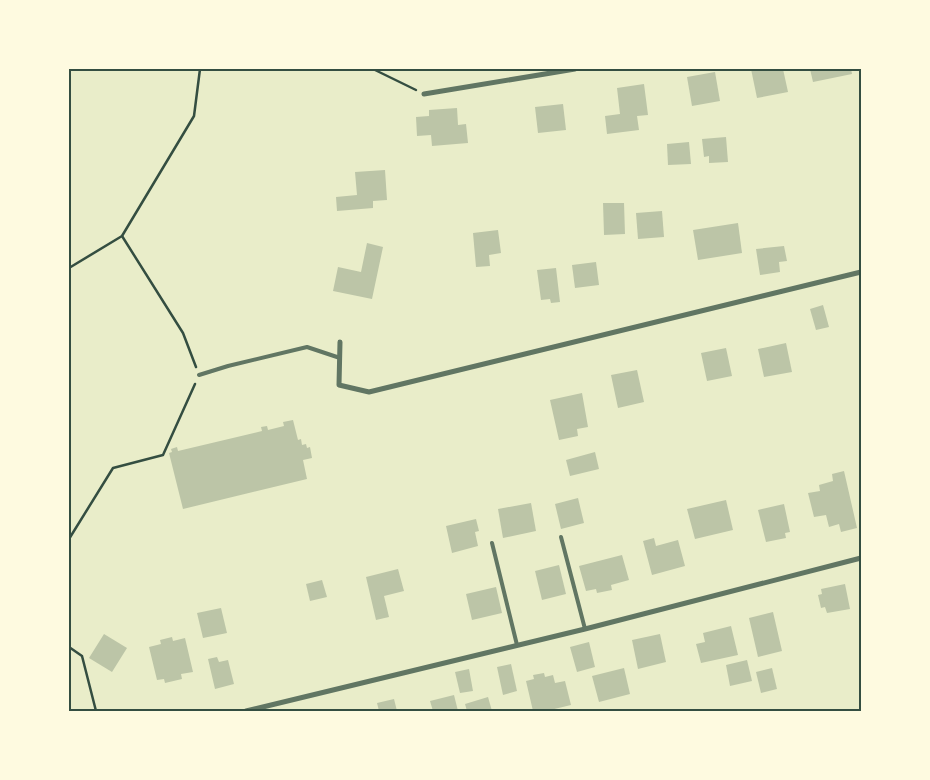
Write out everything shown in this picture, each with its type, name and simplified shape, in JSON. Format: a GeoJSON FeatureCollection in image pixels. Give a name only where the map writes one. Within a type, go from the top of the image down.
{"type":"FeatureCollection","features":[{"type":"Feature","properties":{"kind":"street"},"geometry":{"type":"LineString","coordinates":[[424,94],[575,69]]}},
{"type":"Feature","properties":{"kind":"street"},"geometry":{"type":"LineString","coordinates":[[340,342],[339,385],[368,392],[861,272]]}},
{"type":"Feature","properties":{"kind":"street"},"geometry":{"type":"LineString","coordinates":[[246,711],[585,629],[861,558]]}},
{"type":"Feature","properties":{"kind":"lane"},"geometry":{"type":"LineString","coordinates":[[199,375],[307,347],[340,358]]}},
{"type":"Feature","properties":{"kind":"lane"},"geometry":{"type":"LineString","coordinates":[[561,537],[585,629]]}},
{"type":"Feature","properties":{"kind":"lane"},"geometry":{"type":"LineString","coordinates":[[492,543],[517,645]]}},
{"type":"Feature","properties":{"kind":"path"},"geometry":{"type":"LineString","coordinates":[[69,268],[122,236],[194,116],[200,69]]}},
{"type":"Feature","properties":{"kind":"path"},"geometry":{"type":"LineString","coordinates":[[372,69],[424,94]]}},
{"type":"Feature","properties":{"kind":"path"},"geometry":{"type":"LineString","coordinates":[[69,539],[113,468],[163,455],[199,375],[183,333],[122,236]]}},
{"type":"Feature","properties":{"kind":"path"},"geometry":{"type":"LineString","coordinates":[[69,647],[82,656],[96,711]]}},
{"type":"Feature","properties":{"kind":"building"},"geometry":{"type":"Polygon","coordinates":[[[751,69],[783,69],[788,92],[757,98],[751,69]]]}},
{"type":"Feature","properties":{"kind":"building"},"geometry":{"type":"Polygon","coordinates":[[[810,69],[851,69],[852,74],[813,82],[810,69]]]}},
{"type":"Feature","properties":{"kind":"building"},"geometry":{"type":"Polygon","coordinates":[[[715,72],[720,101],[692,106],[687,77],[715,72]]]}},
{"type":"Feature","properties":{"kind":"building"},"geometry":{"type":"Polygon","coordinates":[[[644,84],[648,115],[637,116],[639,130],[607,134],[605,116],[620,114],[617,88],[644,84]]]}},
{"type":"Feature","properties":{"kind":"building"},"geometry":{"type":"Polygon","coordinates":[[[563,104],[566,130],[538,133],[535,107],[563,104]]]}},
{"type":"Feature","properties":{"kind":"building"},"geometry":{"type":"Polygon","coordinates":[[[457,108],[458,125],[466,124],[468,143],[432,146],[431,135],[417,136],[416,117],[429,116],[429,110],[457,108]]]}},
{"type":"Feature","properties":{"kind":"building"},"geometry":{"type":"Polygon","coordinates":[[[726,137],[728,162],[709,163],[709,156],[704,157],[702,139],[726,137]]]}},
{"type":"Feature","properties":{"kind":"building"},"geometry":{"type":"Polygon","coordinates":[[[689,142],[691,164],[668,165],[667,144],[689,142]]]}},
{"type":"Feature","properties":{"kind":"building"},"geometry":{"type":"Polygon","coordinates":[[[385,170],[387,200],[373,201],[373,208],[337,211],[336,197],[357,195],[355,172],[385,170]]]}},
{"type":"Feature","properties":{"kind":"building"},"geometry":{"type":"Polygon","coordinates":[[[603,203],[624,203],[625,234],[604,235],[603,203]]]}},
{"type":"Feature","properties":{"kind":"building"},"geometry":{"type":"Polygon","coordinates":[[[662,211],[664,237],[638,239],[636,213],[662,211]]]}},
{"type":"Feature","properties":{"kind":"building"},"geometry":{"type":"Polygon","coordinates":[[[738,223],[742,253],[698,260],[693,230],[738,223]]]}},
{"type":"Feature","properties":{"kind":"building"},"geometry":{"type":"Polygon","coordinates":[[[498,230],[501,253],[489,255],[490,266],[476,267],[473,233],[498,230]]]}},
{"type":"Feature","properties":{"kind":"building"},"geometry":{"type":"Polygon","coordinates":[[[367,243],[383,247],[372,299],[333,291],[338,267],[361,272],[367,243]]]}},
{"type":"Feature","properties":{"kind":"building"},"geometry":{"type":"Polygon","coordinates":[[[784,246],[787,261],[779,262],[780,272],[760,275],[756,249],[784,246]]]}},
{"type":"Feature","properties":{"kind":"building"},"geometry":{"type":"Polygon","coordinates":[[[596,262],[599,285],[575,288],[572,265],[596,262]]]}},
{"type":"Feature","properties":{"kind":"building"},"geometry":{"type":"Polygon","coordinates":[[[556,268],[560,302],[551,303],[550,299],[541,300],[537,270],[556,268]]]}},
{"type":"Feature","properties":{"kind":"building"},"geometry":{"type":"Polygon","coordinates":[[[823,305],[829,327],[816,330],[810,309],[823,305]]]}},
{"type":"Feature","properties":{"kind":"building"},"geometry":{"type":"Polygon","coordinates":[[[786,343],[792,372],[764,377],[758,349],[786,343]]]}},
{"type":"Feature","properties":{"kind":"building"},"geometry":{"type":"Polygon","coordinates":[[[726,348],[732,376],[707,381],[701,353],[726,348]]]}},
{"type":"Feature","properties":{"kind":"building"},"geometry":{"type":"Polygon","coordinates":[[[637,370],[644,402],[618,408],[611,375],[637,370]]]}},
{"type":"Feature","properties":{"kind":"building"},"geometry":{"type":"Polygon","coordinates":[[[582,393],[588,427],[577,429],[578,436],[559,440],[550,400],[582,393]]]}},
{"type":"Feature","properties":{"kind":"building"},"geometry":{"type":"Polygon","coordinates":[[[293,420],[298,440],[301,439],[302,445],[306,444],[307,448],[310,447],[312,458],[303,460],[307,479],[183,509],[169,453],[172,452],[171,449],[177,447],[178,451],[262,431],[261,427],[267,426],[268,430],[284,426],[283,422],[293,420]]]}},
{"type":"Feature","properties":{"kind":"building"},"geometry":{"type":"Polygon","coordinates":[[[595,452],[599,469],[570,476],[566,460],[595,452]]]}},
{"type":"Feature","properties":{"kind":"building"},"geometry":{"type":"Polygon","coordinates":[[[844,471],[857,528],[841,532],[839,524],[829,527],[826,515],[814,517],[808,493],[820,491],[819,485],[833,481],[832,474],[844,471]]]}},
{"type":"Feature","properties":{"kind":"building"},"geometry":{"type":"Polygon","coordinates":[[[578,498],[584,523],[561,529],[555,504],[578,498]]]}},
{"type":"Feature","properties":{"kind":"building"},"geometry":{"type":"Polygon","coordinates":[[[726,500],[733,530],[695,539],[687,509],[726,500]]]}},
{"type":"Feature","properties":{"kind":"building"},"geometry":{"type":"Polygon","coordinates":[[[531,503],[536,531],[503,538],[498,509],[531,503]]]}},
{"type":"Feature","properties":{"kind":"building"},"geometry":{"type":"Polygon","coordinates":[[[784,504],[790,532],[785,533],[786,538],[766,542],[758,510],[784,504]]]}},
{"type":"Feature","properties":{"kind":"building"},"geometry":{"type":"Polygon","coordinates":[[[476,519],[479,531],[475,532],[478,546],[452,553],[446,526],[476,519]]]}},
{"type":"Feature","properties":{"kind":"building"},"geometry":{"type":"Polygon","coordinates":[[[654,538],[656,546],[678,540],[685,566],[652,575],[643,541],[654,538]]]}},
{"type":"Feature","properties":{"kind":"building"},"geometry":{"type":"Polygon","coordinates":[[[622,555],[629,580],[611,585],[612,590],[597,593],[596,589],[586,591],[579,566],[622,555]]]}},
{"type":"Feature","properties":{"kind":"building"},"geometry":{"type":"Polygon","coordinates":[[[559,565],[566,594],[542,600],[535,571],[559,565]]]}},
{"type":"Feature","properties":{"kind":"building"},"geometry":{"type":"Polygon","coordinates":[[[398,569],[404,591],[384,596],[389,617],[376,620],[366,577],[398,569]]]}},
{"type":"Feature","properties":{"kind":"building"},"geometry":{"type":"Polygon","coordinates":[[[322,580],[327,597],[310,601],[306,584],[322,580]]]}},
{"type":"Feature","properties":{"kind":"building"},"geometry":{"type":"Polygon","coordinates":[[[845,584],[850,609],[827,613],[825,607],[821,608],[818,595],[822,594],[821,589],[845,584]]]}},
{"type":"Feature","properties":{"kind":"building"},"geometry":{"type":"Polygon","coordinates":[[[496,587],[502,613],[472,620],[466,594],[496,587]]]}},
{"type":"Feature","properties":{"kind":"building"},"geometry":{"type":"Polygon","coordinates":[[[221,608],[227,633],[203,638],[197,613],[221,608]]]}},
{"type":"Feature","properties":{"kind":"building"},"geometry":{"type":"Polygon","coordinates":[[[773,612],[782,651],[758,657],[749,618],[773,612]]]}},
{"type":"Feature","properties":{"kind":"building"},"geometry":{"type":"Polygon","coordinates":[[[731,626],[738,655],[701,663],[696,644],[705,642],[703,633],[731,626]]]}},
{"type":"Feature","properties":{"kind":"building"},"geometry":{"type":"Polygon","coordinates":[[[104,634],[127,648],[112,672],[89,658],[104,634]]]}},
{"type":"Feature","properties":{"kind":"building"},"geometry":{"type":"Polygon","coordinates":[[[660,634],[666,662],[638,669],[632,640],[660,634]]]}},
{"type":"Feature","properties":{"kind":"building"},"geometry":{"type":"Polygon","coordinates":[[[172,637],[173,641],[185,638],[193,672],[181,674],[182,679],[165,683],[164,679],[157,680],[149,647],[161,644],[160,640],[172,637]]]}},
{"type":"Feature","properties":{"kind":"building"},"geometry":{"type":"Polygon","coordinates":[[[589,642],[595,667],[577,672],[570,647],[589,642]]]}},
{"type":"Feature","properties":{"kind":"building"},"geometry":{"type":"Polygon","coordinates":[[[217,657],[219,662],[228,660],[234,684],[215,689],[208,659],[217,657]]]}},
{"type":"Feature","properties":{"kind":"building"},"geometry":{"type":"Polygon","coordinates":[[[747,660],[752,681],[730,686],[726,665],[747,660]]]}},
{"type":"Feature","properties":{"kind":"building"},"geometry":{"type":"Polygon","coordinates":[[[511,664],[517,691],[503,695],[497,667],[511,664]]]}},
{"type":"Feature","properties":{"kind":"building"},"geometry":{"type":"Polygon","coordinates":[[[624,668],[630,694],[599,702],[592,676],[624,668]]]}},
{"type":"Feature","properties":{"kind":"building"},"geometry":{"type":"Polygon","coordinates":[[[772,668],[777,689],[761,693],[756,672],[772,668]]]}},
{"type":"Feature","properties":{"kind":"building"},"geometry":{"type":"Polygon","coordinates":[[[469,669],[473,691],[460,693],[455,672],[469,669]]]}},
{"type":"Feature","properties":{"kind":"building"},"geometry":{"type":"Polygon","coordinates":[[[544,673],[545,677],[553,675],[555,683],[565,681],[571,705],[546,711],[533,711],[526,681],[534,679],[533,675],[544,673]]]}},
{"type":"Feature","properties":{"kind":"building"},"geometry":{"type":"Polygon","coordinates":[[[454,695],[458,711],[433,711],[430,701],[454,695]]]}},
{"type":"Feature","properties":{"kind":"building"},"geometry":{"type":"Polygon","coordinates":[[[488,697],[492,711],[467,711],[465,704],[488,697]]]}},
{"type":"Feature","properties":{"kind":"building"},"geometry":{"type":"Polygon","coordinates":[[[394,699],[397,711],[379,711],[377,703],[394,699]]]}}]}
